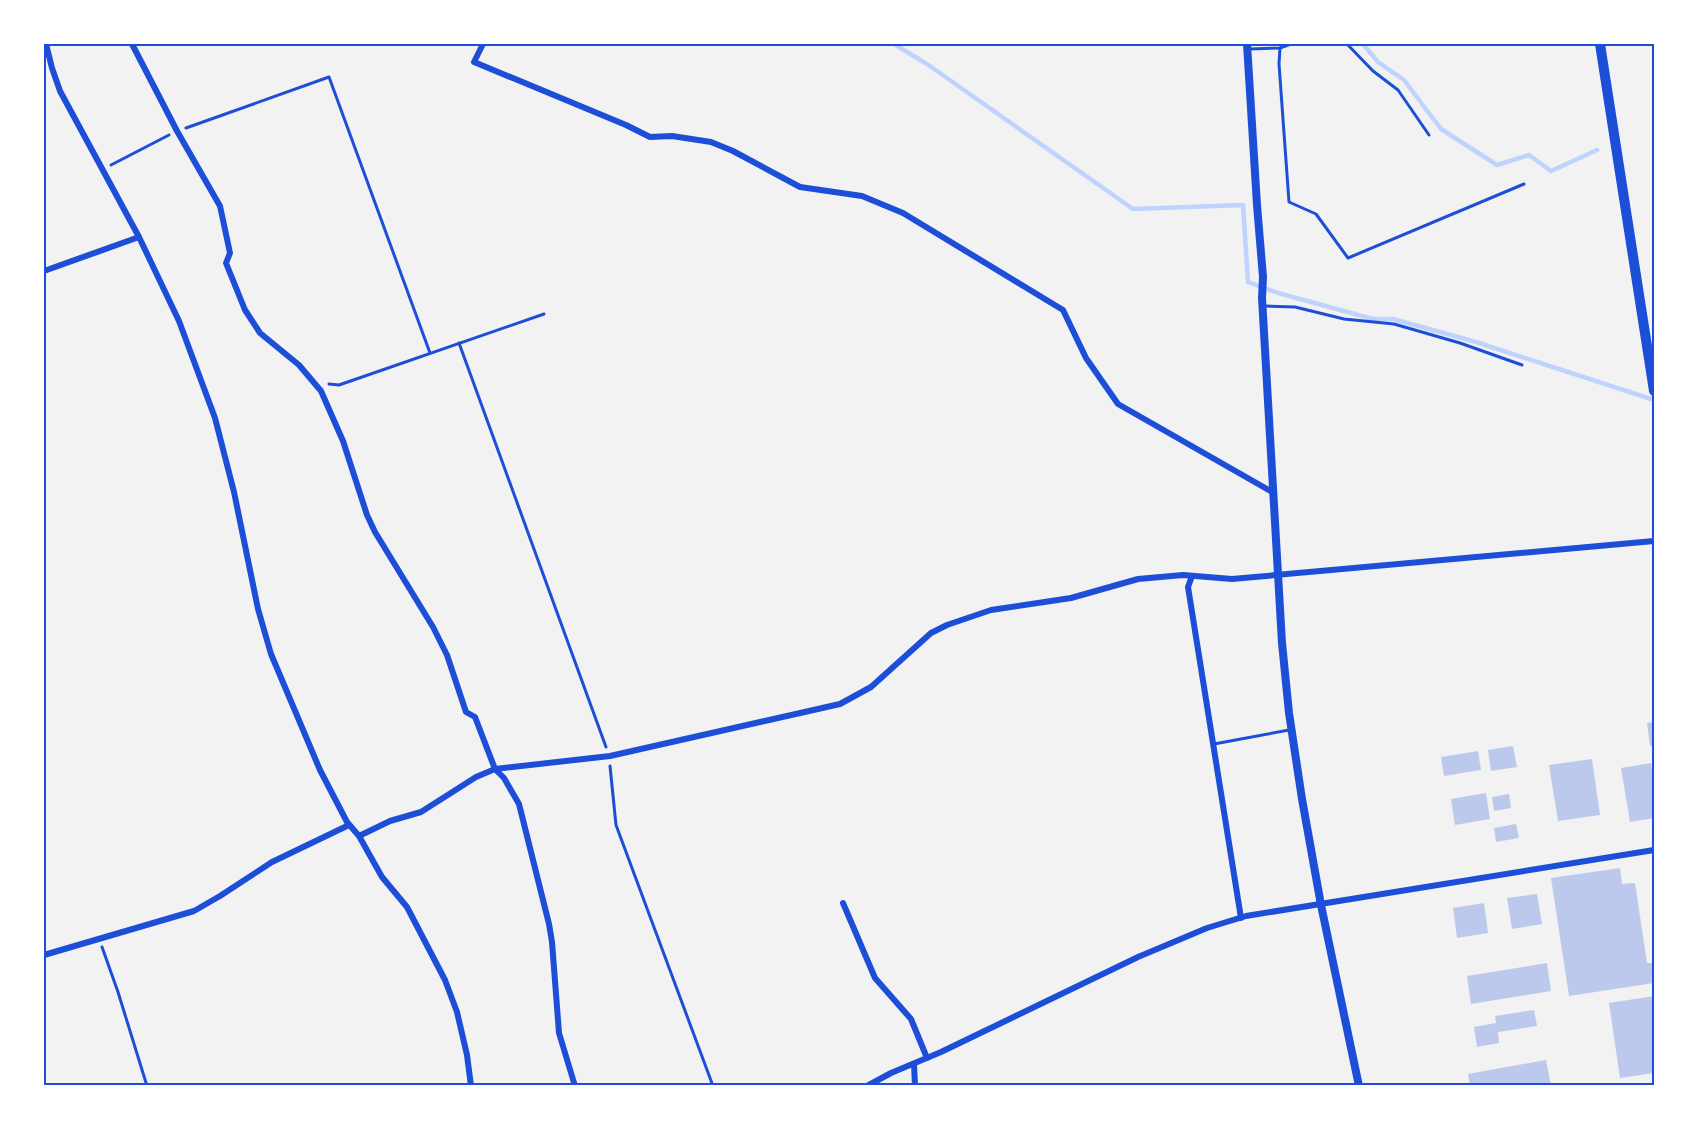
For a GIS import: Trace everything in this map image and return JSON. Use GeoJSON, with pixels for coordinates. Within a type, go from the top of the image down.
{"type":"FeatureCollection","features":[{"type":"Feature","properties":{"kind":"highway"},"geometry":{"type":"LineString","coordinates":[[1600,44],[1654,389]]}},
{"type":"Feature","properties":{"kind":"street"},"geometry":{"type":"LineString","coordinates":[[46,44],[60,91],[138,237],[179,321],[215,418],[234,492],[258,609],[271,654],[320,770],[349,825],[359,836],[382,877],[407,907],[445,980],[467,1055],[471,1086]]}},
{"type":"Feature","properties":{"kind":"street"},"geometry":{"type":"LineString","coordinates":[[132,44],[177,131],[220,206],[230,253],[226,263],[245,310],[260,333],[299,365],[321,390],[353,469],[367,515],[375,532],[433,627],[447,655],[466,712],[475,717],[495,769],[504,778],[519,804],[552,942],[559,1034],[574,1086]]}},
{"type":"Feature","properties":{"kind":"street"},"geometry":{"type":"LineString","coordinates":[[483,44],[474,62],[650,136],[672,136],[711,142],[733,151],[800,187],[862,196],[903,213],[1063,310],[1086,358],[1118,404],[1274,493]]}},
{"type":"Feature","properties":{"kind":"street"},"geometry":{"type":"LineString","coordinates":[[1247,46],[1263,277],[1282,643],[1302,799],[1321,905],[1359,1086]]}},
{"type":"Feature","properties":{"kind":"street"},"geometry":{"type":"LineString","coordinates":[[44,271],[138,237]]}},
{"type":"Feature","properties":{"kind":"street"},"geometry":{"type":"LineString","coordinates":[[359,836],[390,821],[421,812],[476,777],[495,769],[610,756],[840,704],[871,687],[931,633],[991,610],[1071,598],[1138,579],[1184,575],[1232,579],[1654,541]]}},
{"type":"Feature","properties":{"kind":"street"},"geometry":{"type":"LineString","coordinates":[[1192,576],[1188,587],[1241,918]]}},
{"type":"Feature","properties":{"kind":"street"},"geometry":{"type":"LineString","coordinates":[[44,955],[194,911],[272,862],[349,825]]}},
{"type":"Feature","properties":{"kind":"street"},"geometry":{"type":"LineString","coordinates":[[867,1086],[1137,957],[1207,928],[1241,918],[1654,850]]}},
{"type":"Feature","properties":{"kind":"street"},"geometry":{"type":"LineString","coordinates":[[843,903],[875,978],[910,1019],[927,1058]]}},
{"type":"Feature","properties":{"kind":"street"},"geometry":{"type":"LineString","coordinates":[[914,1064],[915,1086]]}},
{"type":"Feature","properties":{"kind":"lane"},"geometry":{"type":"LineString","coordinates":[[1247,46],[1280,48],[1290,44]]}},
{"type":"Feature","properties":{"kind":"lane"},"geometry":{"type":"LineString","coordinates":[[1347,44],[1373,71],[1398,90],[1429,135]]}},
{"type":"Feature","properties":{"kind":"lane"},"geometry":{"type":"LineString","coordinates":[[1280,48],[1279,64],[1289,202],[1316,214],[1348,258],[1524,184]]}},
{"type":"Feature","properties":{"kind":"lane"},"geometry":{"type":"LineString","coordinates":[[1263,302],[1344,319],[1394,324],[1460,343],[1522,365]]}},
{"type":"Feature","properties":{"kind":"lane"},"geometry":{"type":"LineString","coordinates":[[1214,744],[1292,730]]}},
{"type":"Feature","properties":{"kind":"path"},"geometry":{"type":"LineString","coordinates":[[102,171],[177,131],[329,77],[430,354]]}},
{"type":"Feature","properties":{"kind":"path"},"geometry":{"type":"LineString","coordinates":[[321,390],[327,384],[339,385],[544,314]]}},
{"type":"Feature","properties":{"kind":"path"},"geometry":{"type":"LineString","coordinates":[[459,343],[610,756]]}},
{"type":"Feature","properties":{"kind":"path"},"geometry":{"type":"LineString","coordinates":[[610,764],[616,825],[713,1086]]}},
{"type":"Feature","properties":{"kind":"path"},"geometry":{"type":"LineString","coordinates":[[99,940],[118,992],[147,1086]]}},
{"type":"Feature","properties":{"kind":"building"},"geometry":{"type":"Polygon","coordinates":[[[1654,722],[1654,746],[1650,746],[1647,723],[1654,722]]]}},
{"type":"Feature","properties":{"kind":"building"},"geometry":{"type":"Polygon","coordinates":[[[1513,746],[1517,767],[1491,771],[1488,750],[1513,746]]]}},
{"type":"Feature","properties":{"kind":"building"},"geometry":{"type":"Polygon","coordinates":[[[1478,751],[1481,770],[1444,776],[1441,757],[1478,751]]]}},
{"type":"Feature","properties":{"kind":"building"},"geometry":{"type":"Polygon","coordinates":[[[1592,759],[1600,815],[1558,821],[1549,765],[1592,759]]]}},
{"type":"Feature","properties":{"kind":"building"},"geometry":{"type":"Polygon","coordinates":[[[1651,763],[1654,782],[1654,818],[1630,822],[1621,768],[1651,763]]]}},
{"type":"Feature","properties":{"kind":"building"},"geometry":{"type":"Polygon","coordinates":[[[1486,793],[1490,819],[1455,825],[1451,799],[1486,793]]]}},
{"type":"Feature","properties":{"kind":"building"},"geometry":{"type":"Polygon","coordinates":[[[1509,794],[1511,808],[1494,811],[1492,797],[1509,794]]]}},
{"type":"Feature","properties":{"kind":"building"},"geometry":{"type":"Polygon","coordinates":[[[1516,824],[1519,838],[1496,842],[1494,828],[1516,824]]]}},
{"type":"Feature","properties":{"kind":"building"},"geometry":{"type":"Polygon","coordinates":[[[1620,868],[1622,884],[1635,883],[1647,963],[1652,963],[1654,983],[1569,996],[1551,878],[1620,868]]]}},
{"type":"Feature","properties":{"kind":"building"},"geometry":{"type":"Polygon","coordinates":[[[1537,894],[1542,924],[1512,929],[1507,898],[1537,894]]]}},
{"type":"Feature","properties":{"kind":"building"},"geometry":{"type":"Polygon","coordinates":[[[1484,903],[1488,933],[1457,938],[1453,908],[1484,903]]]}},
{"type":"Feature","properties":{"kind":"building"},"geometry":{"type":"Polygon","coordinates":[[[1547,963],[1551,991],[1471,1004],[1467,976],[1547,963]]]}},
{"type":"Feature","properties":{"kind":"building"},"geometry":{"type":"Polygon","coordinates":[[[1654,996],[1654,1073],[1620,1078],[1609,1003],[1654,996]]]}},
{"type":"Feature","properties":{"kind":"building"},"geometry":{"type":"Polygon","coordinates":[[[1534,1010],[1537,1026],[1498,1032],[1499,1043],[1477,1047],[1474,1027],[1496,1023],[1495,1016],[1534,1010]]]}},
{"type":"Feature","properties":{"kind":"building"},"geometry":{"type":"Polygon","coordinates":[[[1546,1060],[1551,1086],[1470,1086],[1468,1074],[1546,1060]]]}},
{"type":"Feature","properties":{"kind":"waterway"},"geometry":{"type":"LineString","coordinates":[[894,44],[927,64],[1133,209],[1243,205],[1248,282],[1278,293],[1373,319],[1393,319],[1476,342],[1654,400]]}},
{"type":"Feature","properties":{"kind":"waterway"},"geometry":{"type":"LineString","coordinates":[[1363,44],[1378,62],[1404,80],[1441,129],[1497,165],[1529,155],[1551,171],[1597,150]]}}]}
